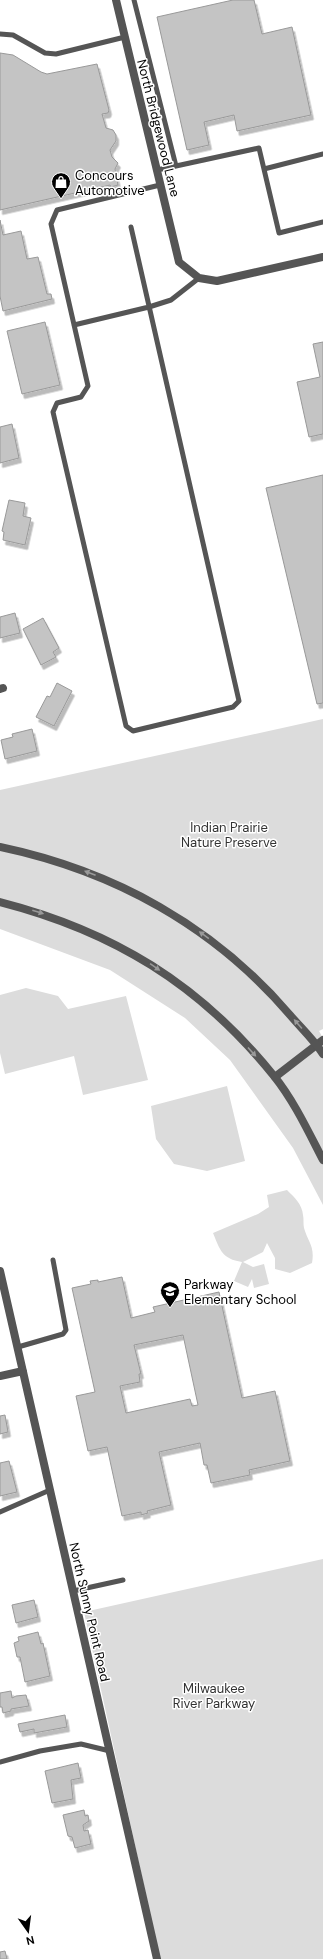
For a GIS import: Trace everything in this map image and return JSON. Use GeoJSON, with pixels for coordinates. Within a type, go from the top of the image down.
{"type":"FeatureCollection","features":[{"type":"Feature","properties":{"kind":"street","name":"North Bridgewood Lane"},"geometry":{"type":"LineString","coordinates":[[116,0],[179,262],[199,278]]}},
{"type":"Feature","properties":{"kind":"street"},"geometry":{"type":"LineString","coordinates":[[199,278],[217,280],[323,257]]}},
{"type":"Feature","properties":{"kind":"street"},"geometry":{"type":"LineString","coordinates":[[0,847],[32,854],[116,883],[184,921],[227,952],[267,988],[320,1042],[323,1054]]}},
{"type":"Feature","properties":{"kind":"street"},"geometry":{"type":"LineString","coordinates":[[0,902],[72,924],[110,940],[151,964],[194,995],[224,1021],[275,1077],[304,1124],[323,1160]]}},
{"type":"Feature","properties":{"kind":"street"},"geometry":{"type":"LineString","coordinates":[[275,1077],[320,1042]]}},
{"type":"Feature","properties":{"kind":"street","name":"North Sunny Point Road"},"geometry":{"type":"LineString","coordinates":[[0,1271],[157,1959]]}},
{"type":"Feature","properties":{"kind":"street"},"geometry":{"type":"LineString","coordinates":[[0,1376],[23,1371]]}},
{"type":"Feature","properties":{"kind":"lane"},"geometry":{"type":"LineString","coordinates":[[134,0],[176,166]]}},
{"type":"Feature","properties":{"kind":"lane"},"geometry":{"type":"LineString","coordinates":[[0,34],[12,35],[45,53],[56,54],[125,37]]}},
{"type":"Feature","properties":{"kind":"lane"},"geometry":{"type":"LineString","coordinates":[[157,170],[259,148],[279,233],[323,222]]}},
{"type":"Feature","properties":{"kind":"lane"},"geometry":{"type":"LineString","coordinates":[[264,169],[323,154]]}},
{"type":"Feature","properties":{"kind":"lane"},"geometry":{"type":"LineString","coordinates":[[131,227],[239,700],[233,707],[133,731],[126,726],[53,412],[58,404],[81,397],[88,386],[50,224],[57,210],[160,185]]}},
{"type":"Feature","properties":{"kind":"lane"},"geometry":{"type":"LineString","coordinates":[[74,325],[149,307],[171,300],[199,278]]}},
{"type":"Feature","properties":{"kind":"lane"},"geometry":{"type":"LineString","coordinates":[[18,1347],[63,1334],[66,1330],[53,1260]]}},
{"type":"Feature","properties":{"kind":"lane"},"geometry":{"type":"LineString","coordinates":[[0,1512],[50,1490]]}},
{"type":"Feature","properties":{"kind":"lane"},"geometry":{"type":"LineString","coordinates":[[73,1591],[123,1580]]}},
{"type":"Feature","properties":{"kind":"lane"},"geometry":{"type":"LineString","coordinates":[[0,1762],[40,1751],[81,1744],[110,1751]]}},
{"type":"Feature","properties":{"kind":"green space","name":"Indian Prairie Nature Preserve"},"geometry":{"type":"Polygon","coordinates":[[[323,719],[323,1029],[319,1031],[323,1038],[323,1205],[293,1148],[230,1060],[185,1018],[110,970],[0,929],[0,790],[323,719]]]}},
{"type":"Feature","properties":{"kind":"green space"},"geometry":{"type":"Polygon","coordinates":[[[26,988],[58,996],[68,1009],[126,996],[148,1080],[83,1095],[74,1056],[5,1074],[0,1053],[0,995],[26,988]]]}},
{"type":"Feature","properties":{"kind":"green space"},"geometry":{"type":"Polygon","coordinates":[[[227,1086],[245,1161],[207,1171],[174,1164],[156,1139],[151,1106],[227,1086]]]}},
{"type":"Feature","properties":{"kind":"green space"},"geometry":{"type":"Polygon","coordinates":[[[287,1190],[301,1207],[304,1228],[313,1252],[312,1263],[290,1273],[275,1269],[275,1258],[267,1243],[263,1252],[243,1262],[253,1267],[264,1264],[269,1284],[254,1288],[252,1279],[248,1287],[234,1281],[242,1262],[230,1259],[223,1253],[213,1233],[258,1214],[269,1207],[267,1195],[287,1190]]]}},
{"type":"Feature","properties":{"kind":"green space","name":"Milwaukee River Parkway"},"geometry":{"type":"Polygon","coordinates":[[[323,1559],[323,1959],[160,1959],[84,1612],[323,1559]]]}},
{"type":"Feature","properties":{"kind":"building"},"geometry":{"type":"Polygon","coordinates":[[[233,0],[254,0],[262,34],[292,27],[311,115],[237,131],[234,115],[204,122],[209,145],[187,150],[157,17],[233,0]]]}},
{"type":"Feature","properties":{"kind":"building"},"geometry":{"type":"Polygon","coordinates":[[[0,53],[13,55],[47,74],[97,64],[109,110],[108,113],[102,114],[106,128],[113,130],[116,135],[116,141],[110,150],[112,157],[118,163],[115,169],[118,185],[111,187],[110,185],[0,210],[0,53]]]}},
{"type":"Feature","properties":{"kind":"building"},"geometry":{"type":"Polygon","coordinates":[[[0,220],[3,235],[21,231],[27,259],[38,257],[47,294],[51,294],[52,299],[3,311],[0,296],[0,220]]]}},
{"type":"Feature","properties":{"kind":"building"},"geometry":{"type":"Polygon","coordinates":[[[45,322],[60,385],[22,394],[7,331],[45,322]]]}},
{"type":"Feature","properties":{"kind":"building"},"geometry":{"type":"Polygon","coordinates":[[[323,342],[323,434],[309,437],[297,382],[320,377],[313,344],[323,342]]]}},
{"type":"Feature","properties":{"kind":"building"},"geometry":{"type":"Polygon","coordinates":[[[12,424],[19,458],[0,463],[0,427],[12,424]]]}},
{"type":"Feature","properties":{"kind":"building"},"geometry":{"type":"Polygon","coordinates":[[[323,475],[323,703],[317,704],[266,488],[323,475]]]}},
{"type":"Feature","properties":{"kind":"building"},"geometry":{"type":"Polygon","coordinates":[[[9,500],[25,503],[23,516],[31,518],[25,545],[3,540],[4,532],[2,531],[9,500]]]}},
{"type":"Feature","properties":{"kind":"building"},"geometry":{"type":"Polygon","coordinates":[[[15,613],[20,633],[0,638],[0,617],[15,613]]]}},
{"type":"Feature","properties":{"kind":"building"},"geometry":{"type":"Polygon","coordinates":[[[43,618],[59,648],[53,652],[56,657],[41,665],[23,629],[43,618]]]}},
{"type":"Feature","properties":{"kind":"building"},"geometry":{"type":"Polygon","coordinates":[[[57,683],[72,691],[54,726],[36,717],[47,696],[50,697],[57,683]]]}},
{"type":"Feature","properties":{"kind":"building"},"geometry":{"type":"Polygon","coordinates":[[[32,729],[37,751],[5,759],[1,740],[13,737],[12,734],[32,729]]]}},
{"type":"Feature","properties":{"kind":"building"},"geometry":{"type":"Polygon","coordinates":[[[122,1277],[131,1318],[155,1312],[153,1307],[219,1292],[242,1398],[275,1391],[290,1461],[249,1470],[250,1475],[211,1483],[207,1465],[204,1465],[200,1443],[159,1452],[171,1505],[147,1511],[148,1513],[141,1515],[141,1512],[122,1516],[107,1447],[88,1451],[76,1396],[95,1392],[72,1288],[91,1284],[90,1281],[98,1280],[98,1282],[122,1277]],[[183,1335],[134,1345],[141,1374],[139,1374],[140,1382],[120,1386],[126,1413],[190,1399],[192,1406],[198,1405],[183,1335]]]}},
{"type":"Feature","properties":{"kind":"building"},"geometry":{"type":"Polygon","coordinates":[[[5,1415],[8,1432],[0,1434],[0,1416],[5,1415]]]}},
{"type":"Feature","properties":{"kind":"building"},"geometry":{"type":"Polygon","coordinates":[[[9,1461],[17,1492],[0,1496],[0,1463],[9,1461]]]}},
{"type":"Feature","properties":{"kind":"building"},"geometry":{"type":"Polygon","coordinates":[[[34,1600],[38,1617],[16,1623],[12,1605],[34,1600]]]}},
{"type":"Feature","properties":{"kind":"building"},"geometry":{"type":"Polygon","coordinates":[[[38,1632],[41,1644],[43,1643],[50,1676],[25,1682],[20,1657],[17,1657],[14,1643],[19,1641],[18,1637],[38,1632]]]}},
{"type":"Feature","properties":{"kind":"building"},"geometry":{"type":"Polygon","coordinates":[[[11,1691],[12,1698],[26,1695],[29,1706],[11,1709],[11,1711],[3,1713],[2,1707],[0,1707],[0,1693],[11,1691]]]}},
{"type":"Feature","properties":{"kind":"building"},"geometry":{"type":"Polygon","coordinates":[[[65,1715],[67,1727],[34,1733],[34,1729],[20,1732],[18,1724],[65,1715]]]}},
{"type":"Feature","properties":{"kind":"building"},"geometry":{"type":"Polygon","coordinates":[[[78,1763],[81,1778],[71,1780],[73,1799],[52,1803],[45,1771],[78,1763]]]}},
{"type":"Feature","properties":{"kind":"building"},"geometry":{"type":"Polygon","coordinates":[[[84,1810],[85,1816],[88,1815],[89,1821],[83,1825],[84,1831],[88,1830],[91,1844],[75,1848],[72,1837],[68,1836],[63,1815],[84,1810]]]}},
{"type":"Feature","properties":{"kind":"building"},"geometry":{"type":"Polygon","coordinates":[[[5,1951],[7,1959],[0,1959],[0,1952],[5,1951]]]}},
{"type":"Feature","properties":{"kind":"place","name":"Concours Automotive"},"geometry":{"type":"Point","coordinates":[61,199]}},
{"type":"Feature","properties":{"kind":"place","name":"Parkway Elementary School"},"geometry":{"type":"Point","coordinates":[170,1308]}}]}
